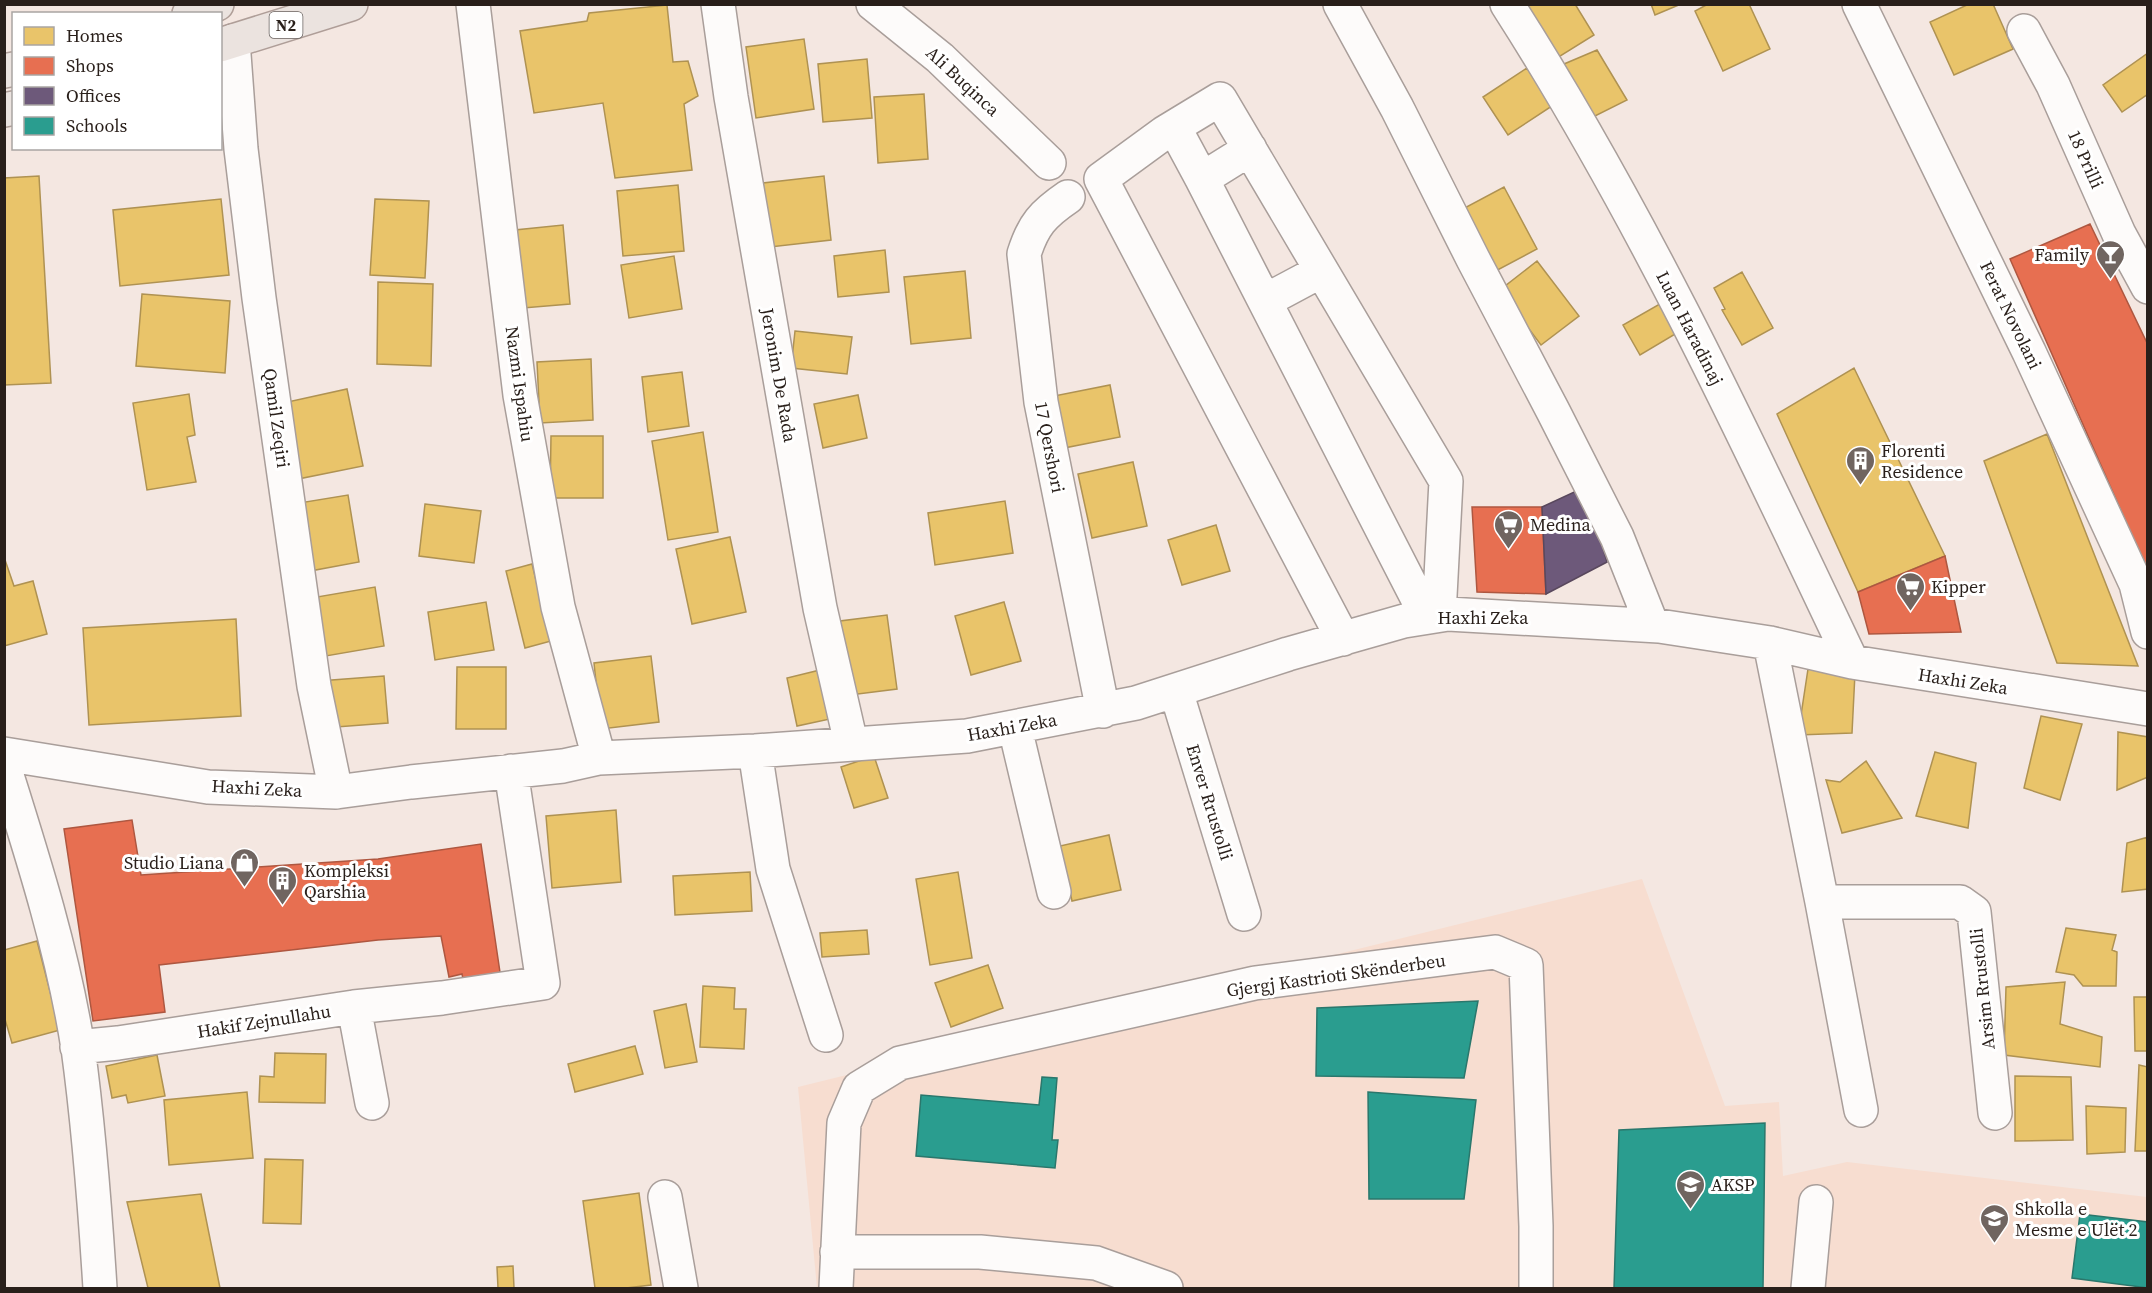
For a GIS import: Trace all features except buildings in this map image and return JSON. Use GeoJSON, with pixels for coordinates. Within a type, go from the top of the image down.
{"type":"FeatureCollection","features":[{"type":"Feature","properties":{"kind":"main road"},"geometry":{"type":"LineString","coordinates":[[195,12],[217,4]]}},
{"type":"Feature","properties":{"kind":"main road","name":"N2"},"geometry":{"type":"LineString","coordinates":[[227,43],[351,4]]}},
{"type":"Feature","properties":{"kind":"street","name":"Nazmi Ispahiu"},"geometry":{"type":"LineString","coordinates":[[473,4],[520,395],[558,607],[599,758]]}},
{"type":"Feature","properties":{"kind":"street","name":"Jeronim De Rada"},"geometry":{"type":"LineString","coordinates":[[718,4],[731,97],[818,597],[851,743]]}},
{"type":"Feature","properties":{"kind":"street","name":"Ali Buqinca"},"geometry":{"type":"LineString","coordinates":[[873,4],[940,58],[1048,163]]}},
{"type":"Feature","properties":{"kind":"street"},"geometry":{"type":"LineString","coordinates":[[1340,4],[1397,108],[1617,537],[1652,625]]}},
{"type":"Feature","properties":{"kind":"street","name":"Luan Haradinaj"},"geometry":{"type":"LineString","coordinates":[[1507,4],[1599,155],[1674,294],[1852,662]]}},
{"type":"Feature","properties":{"kind":"street","name":"Ferat Novolani"},"geometry":{"type":"LineString","coordinates":[[1859,4],[2029,352],[2131,573],[2148,632]]}},
{"type":"Feature","properties":{"kind":"street","name":"18 Prilli"},"geometry":{"type":"LineString","coordinates":[[2024,31],[2053,85],[2119,234],[2148,287]]}},
{"type":"Feature","properties":{"kind":"street","name":"Qamil Zeqiri"},"geometry":{"type":"LineString","coordinates":[[227,43],[259,298],[314,686],[336,792]]}},
{"type":"Feature","properties":{"kind":"street"},"geometry":{"type":"LineString","coordinates":[[1343,639],[1101,179],[1174,127],[1220,99],[1446,481],[1433,616]]}},
{"type":"Feature","properties":{"kind":"street"},"geometry":{"type":"LineString","coordinates":[[1174,127],[1264,301],[1433,616]]}},
{"type":"Feature","properties":{"kind":"street"},"geometry":{"type":"LineString","coordinates":[[1202,179],[1251,149]]}},
{"type":"Feature","properties":{"kind":"street","name":"17 Qershori"},"geometry":{"type":"LineString","coordinates":[[1068,197],[1050,209],[1031,231],[1024,254],[1041,402],[1103,711]]}},
{"type":"Feature","properties":{"kind":"street"},"geometry":{"type":"LineString","coordinates":[[1264,301],[1321,271]]}},
{"type":"Feature","properties":{"kind":"street","name":"Haxhi Zeka"},"geometry":{"type":"LineString","coordinates":[[4,754],[208,787],[336,792],[563,766],[599,758],[755,751],[967,736],[1103,711],[1176,691],[1288,654],[1404,621],[1433,616],[1525,617],[1652,625],[1770,643],[1852,662],[2148,709]]}},
{"type":"Feature","properties":{"kind":"street"},"geometry":{"type":"LineString","coordinates":[[1770,643],[1861,1110]]}},
{"type":"Feature","properties":{"kind":"street","name":"Enver Rrustolli"},"geometry":{"type":"LineString","coordinates":[[1176,691],[1244,914]]}},
{"type":"Feature","properties":{"kind":"street"},"geometry":{"type":"LineString","coordinates":[[1015,728],[1054,892]]}},
{"type":"Feature","properties":{"kind":"street"},"geometry":{"type":"LineString","coordinates":[[755,751],[773,869],[826,1035]]}},
{"type":"Feature","properties":{"kind":"street"},"geometry":{"type":"LineString","coordinates":[[4,766],[52,927],[77,1047],[94,1185],[100,1288]]}},
{"type":"Feature","properties":{"kind":"street"},"geometry":{"type":"LineString","coordinates":[[354,1007],[442,998],[543,983],[511,771]]}},
{"type":"Feature","properties":{"kind":"street","name":"Arsim Rrustolli"},"geometry":{"type":"LineString","coordinates":[[1822,902],[1960,902],[1974,912],[1995,1113]]}},
{"type":"Feature","properties":{"kind":"street","name":"Gjergj Kastrioti Skënderbeu"},"geometry":{"type":"LineString","coordinates":[[836,1288],[844,1123],[859,1088],[900,1063],[1255,983],[1495,952],[1526,965],[1536,1226],[1536,1288]]}},
{"type":"Feature","properties":{"kind":"street","name":"Hakif Zejnullahu"},"geometry":{"type":"LineString","coordinates":[[77,1047],[118,1043],[354,1007],[372,1103]]}},
{"type":"Feature","properties":{"kind":"street"},"geometry":{"type":"LineString","coordinates":[[665,1197],[681,1288]]}},
{"type":"Feature","properties":{"kind":"street"},"geometry":{"type":"LineString","coordinates":[[1808,1288],[1816,1202]]}},
{"type":"Feature","properties":{"kind":"street"},"geometry":{"type":"LineString","coordinates":[[837,1252],[980,1252],[1096,1263],[1166,1288]]}},
{"type":"Feature","properties":{"kind":"shaded area"},"geometry":{"type":"Polygon","coordinates":[[[1642,879],[1725,1106],[1779,1102],[1783,1176],[1847,1162],[2147,1197],[2147,1288],[817,1288],[798,1087],[1642,879]]]}},
{"type":"Feature","properties":{"kind":"place","name":"Family"},"geometry":{"type":"Point","coordinates":[2110,280]}},
{"type":"Feature","properties":{"kind":"place","name":"Florenti Residence"},"geometry":{"type":"Point","coordinates":[1860,486]}},
{"type":"Feature","properties":{"kind":"place","name":"Medina"},"geometry":{"type":"Point","coordinates":[1509,550]}},
{"type":"Feature","properties":{"kind":"place","name":"Kipper"},"geometry":{"type":"Point","coordinates":[1910,612]}},
{"type":"Feature","properties":{"kind":"place","name":"Studio Liana"},"geometry":{"type":"Point","coordinates":[245,888]}},
{"type":"Feature","properties":{"kind":"place","name":"Kompleksi Qarshia"},"geometry":{"type":"Point","coordinates":[283,906]}},
{"type":"Feature","properties":{"kind":"place","name":"AKSP"},"geometry":{"type":"Point","coordinates":[1690,1210]}},
{"type":"Feature","properties":{"kind":"place","name":"Shkolla e Mesme e Ulët 2"},"geometry":{"type":"Point","coordinates":[1994,1244]}}]}
